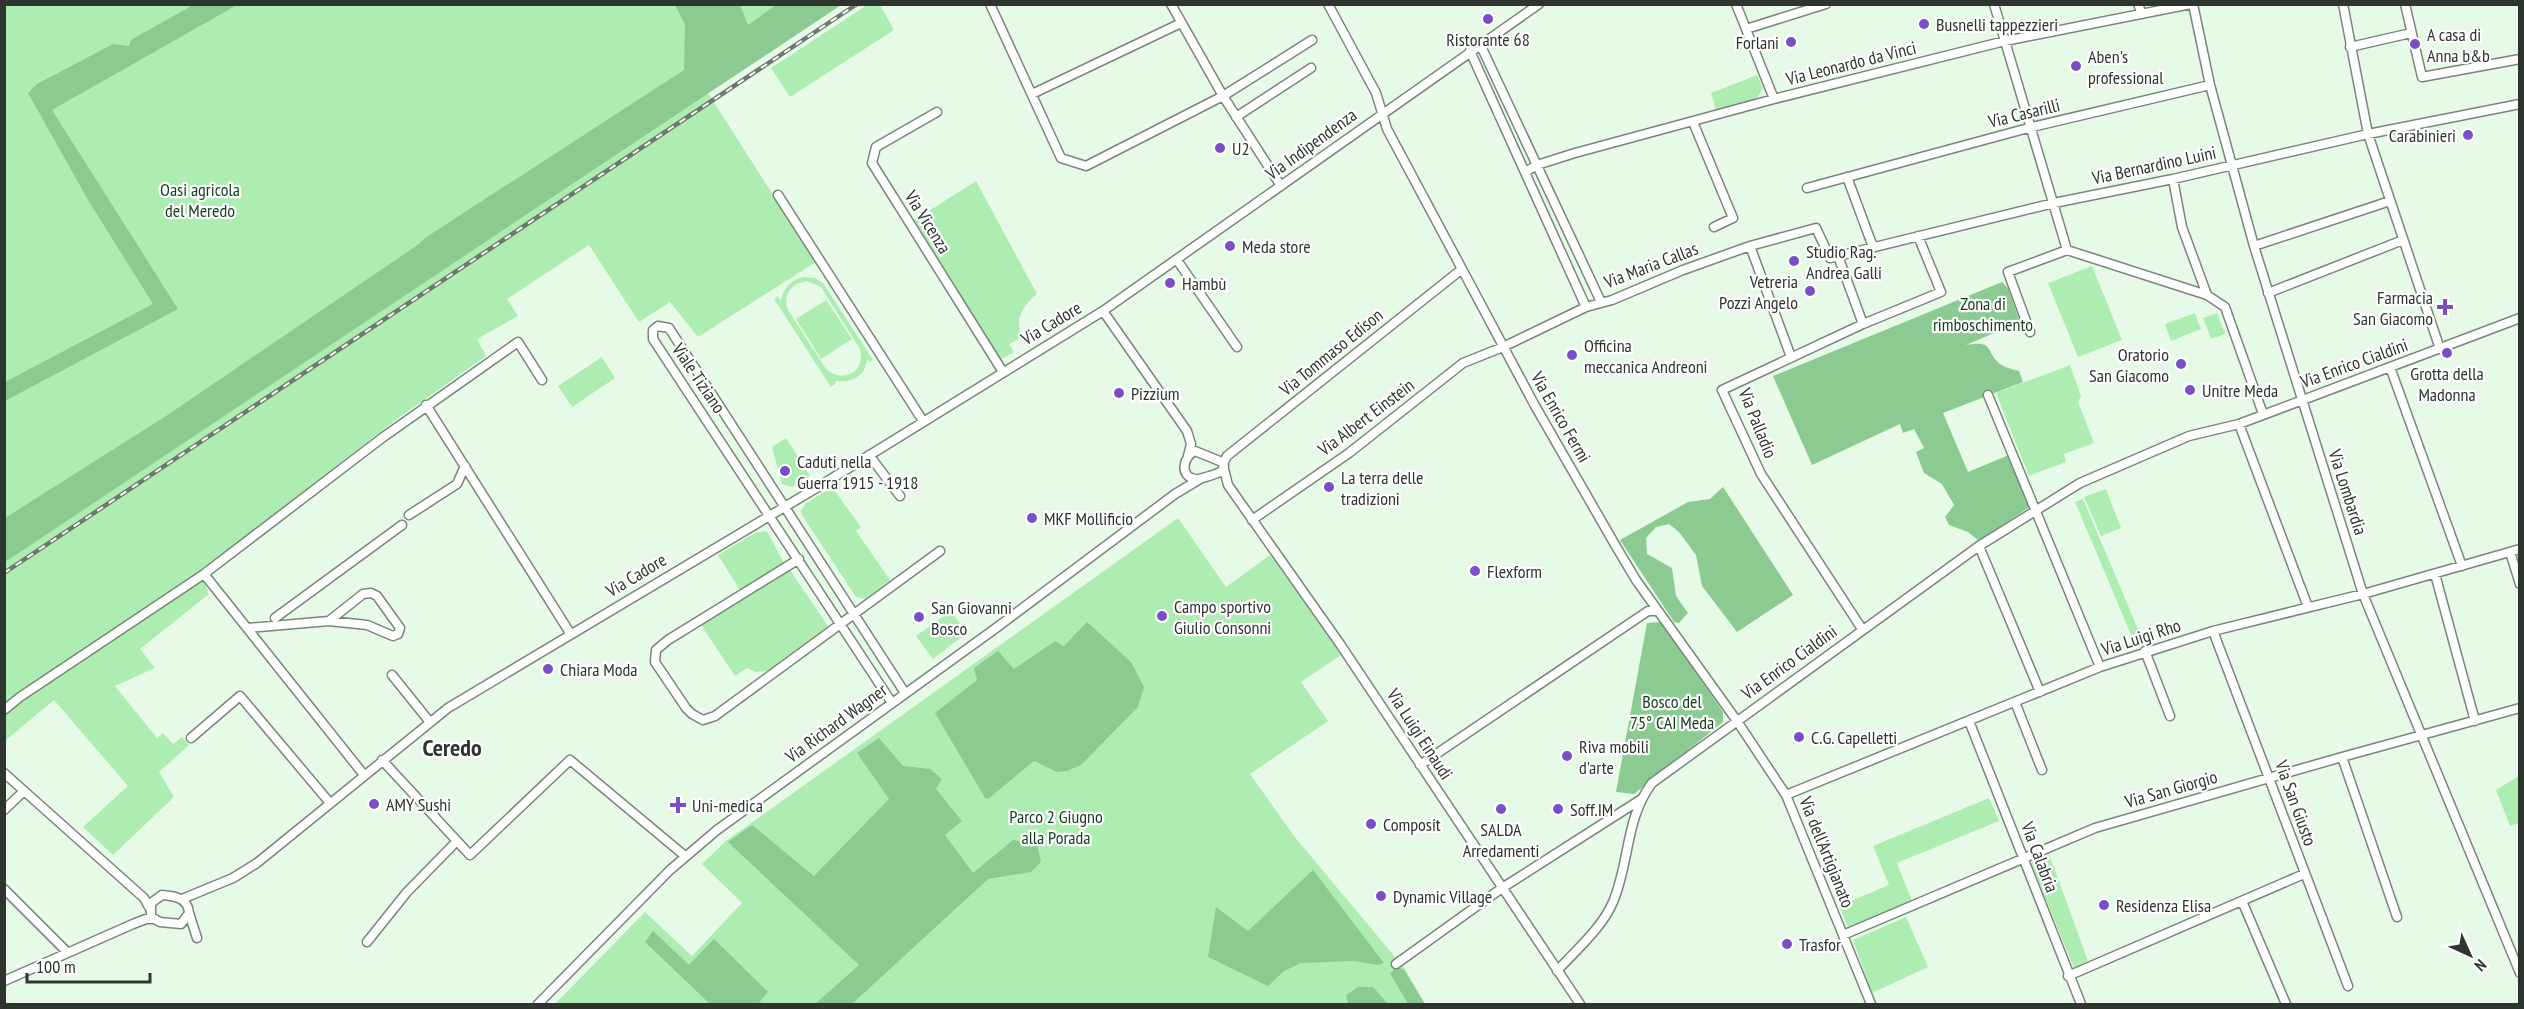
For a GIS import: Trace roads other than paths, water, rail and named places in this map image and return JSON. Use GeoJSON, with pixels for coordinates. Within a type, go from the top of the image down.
{"type":"FeatureCollection","features":[{"type":"Feature","properties":{"kind":"street"},"geometry":{"type":"LineString","coordinates":[[990,4],[1061,158],[1086,166],[1223,96],[1312,40]]}},
{"type":"Feature","properties":{"kind":"street"},"geometry":{"type":"LineString","coordinates":[[1171,4],[1223,96],[1281,186]]}},
{"type":"Feature","properties":{"kind":"street","name":"Via Enrico Fermi"},"geometry":{"type":"LineString","coordinates":[[1328,4],[1376,93],[1387,129],[1461,269],[1614,543],[1658,611],[1737,721]]}},
{"type":"Feature","properties":{"kind":"street","name":"Via Indipendenza"},"geometry":{"type":"LineString","coordinates":[[1103,311],[1539,4]]}},
{"type":"Feature","properties":{"kind":"street"},"geometry":{"type":"LineString","coordinates":[[1736,4],[1774,99]]}},
{"type":"Feature","properties":{"kind":"street"},"geometry":{"type":"LineString","coordinates":[[1746,29],[1826,4]]}},
{"type":"Feature","properties":{"kind":"street"},"geometry":{"type":"LineString","coordinates":[[1994,4],[2067,250]]}},
{"type":"Feature","properties":{"kind":"street"},"geometry":{"type":"LineString","coordinates":[[2138,4],[2142,14]]}},
{"type":"Feature","properties":{"kind":"street","name":"Via Leonardo da Vinci"},"geometry":{"type":"LineString","coordinates":[[1525,172],[1537,165],[1774,99],[2006,41],[2192,4]]}},
{"type":"Feature","properties":{"kind":"street","name":"Via Lombardia"},"geometry":{"type":"LineString","coordinates":[[2192,4],[2210,85],[2254,246],[2363,594],[2520,973]]}},
{"type":"Feature","properties":{"kind":"street"},"geometry":{"type":"LineString","coordinates":[[2343,4],[2368,134],[2440,349]]}},
{"type":"Feature","properties":{"kind":"street"},"geometry":{"type":"LineString","coordinates":[[2405,4],[2422,77],[2520,59]]}},
{"type":"Feature","properties":{"kind":"street"},"geometry":{"type":"LineString","coordinates":[[1032,94],[1181,23]]}},
{"type":"Feature","properties":{"kind":"street"},"geometry":{"type":"LineString","coordinates":[[2350,47],[2411,33]]}},
{"type":"Feature","properties":{"kind":"street"},"geometry":{"type":"LineString","coordinates":[[1480,44],[1601,302]]}},
{"type":"Feature","properties":{"kind":"street"},"geometry":{"type":"LineString","coordinates":[[1470,51],[1586,307]]}},
{"type":"Feature","properties":{"kind":"street"},"geometry":{"type":"LineString","coordinates":[[1236,117],[1311,68]]}},
{"type":"Feature","properties":{"kind":"street","name":"Via Casarilli"},"geometry":{"type":"LineString","coordinates":[[1807,188],[2032,128],[2210,85]]}},
{"type":"Feature","properties":{"kind":"street","name":"Via Bernardino Luini"},"geometry":{"type":"LineString","coordinates":[[1838,256],[2054,203],[2173,179],[2368,134],[2520,104]]}},
{"type":"Feature","properties":{"kind":"street","name":"Via Vicenza"},"geometry":{"type":"LineString","coordinates":[[937,112],[876,147],[872,164],[1003,372]]}},
{"type":"Feature","properties":{"kind":"street"},"geometry":{"type":"LineString","coordinates":[[1693,122],[1733,218],[1714,227]]}},
{"type":"Feature","properties":{"kind":"street"},"geometry":{"type":"LineString","coordinates":[[1847,177],[1873,247]]}},
{"type":"Feature","properties":{"kind":"street"},"geometry":{"type":"LineString","coordinates":[[2173,179],[2182,227],[2207,295]]}},
{"type":"Feature","properties":{"kind":"street"},"geometry":{"type":"LineString","coordinates":[[778,195],[923,421]]}},
{"type":"Feature","properties":{"kind":"street"},"geometry":{"type":"LineString","coordinates":[[2254,246],[2390,201]]}},
{"type":"Feature","properties":{"kind":"street","name":"Via Maria Callas"},"geometry":{"type":"LineString","coordinates":[[1503,347],[1586,307],[1611,300],[1683,270],[1750,246],[1816,228],[1830,258],[1838,256]]}},
{"type":"Feature","properties":{"kind":"street"},"geometry":{"type":"LineString","coordinates":[[1750,246],[1791,357],[1941,292],[1918,236]]}},
{"type":"Feature","properties":{"kind":"street"},"geometry":{"type":"LineString","coordinates":[[2268,293],[2403,240]]}},
{"type":"Feature","properties":{"kind":"street"},"geometry":{"type":"LineString","coordinates":[[2030,332],[2008,272],[2067,250],[2207,295],[2225,308],[2263,414]]}},
{"type":"Feature","properties":{"kind":"street"},"geometry":{"type":"LineString","coordinates":[[1838,256],[1863,324]]}},
{"type":"Feature","properties":{"kind":"street"},"geometry":{"type":"LineString","coordinates":[[1177,260],[1237,347]]}},
{"type":"Feature","properties":{"kind":"street","name":"Via Tommaso Edison"},"geometry":{"type":"LineString","coordinates":[[1224,466],[1227,456],[1461,269]]}},
{"type":"Feature","properties":{"kind":"street"},"geometry":{"type":"LineString","coordinates":[[1103,311],[1187,431],[1191,444],[1182,482],[1175,494]]}},
{"type":"Feature","properties":{"kind":"street","name":"Via Cadore"},"geometry":{"type":"LineString","coordinates":[[182,899],[204,891],[252,867],[429,721],[570,633],[870,455],[1103,311]]}},
{"type":"Feature","properties":{"kind":"street","name":"Via Enrico Cialdini"},"geometry":{"type":"LineString","coordinates":[[1557,971],[1594,930],[1613,901],[1640,799],[1652,783],[1979,546],[2080,483],[2132,459],[2189,436],[2239,424],[2520,318]]}},
{"type":"Feature","properties":{"kind":"street","name":"Viale Tiziano"},"geometry":{"type":"LineString","coordinates":[[892,703],[653,339],[653,330],[658,326],[669,328],[905,693]]}},
{"type":"Feature","properties":{"kind":"street"},"geometry":{"type":"LineString","coordinates":[[4,710],[204,574],[426,405],[518,342],[542,380]]}},
{"type":"Feature","properties":{"kind":"street","name":"Via Albert Einstein"},"geometry":{"type":"LineString","coordinates":[[1252,520],[1349,453],[1462,363],[1503,347]]}},
{"type":"Feature","properties":{"kind":"street","name":"Via Palladio"},"geometry":{"type":"LineString","coordinates":[[1791,357],[1722,390],[1761,474],[1862,629]]}},
{"type":"Feature","properties":{"kind":"street"},"geometry":{"type":"LineString","coordinates":[[2390,367],[2462,566]]}},
{"type":"Feature","properties":{"kind":"street"},"geometry":{"type":"LineString","coordinates":[[1988,395],[2100,667]]}},
{"type":"Feature","properties":{"kind":"street"},"geometry":{"type":"LineString","coordinates":[[426,405],[570,633]]}},
{"type":"Feature","properties":{"kind":"street"},"geometry":{"type":"LineString","coordinates":[[2239,424],[2308,607]]}},
{"type":"Feature","properties":{"kind":"street"},"geometry":{"type":"LineString","coordinates":[[1188,456],[1198,451],[1224,466]]}},
{"type":"Feature","properties":{"kind":"street"},"geometry":{"type":"LineString","coordinates":[[870,455],[900,496]]}},
{"type":"Feature","properties":{"kind":"street"},"geometry":{"type":"LineString","coordinates":[[409,515],[457,484],[465,466]]}},
{"type":"Feature","properties":{"kind":"street","name":"Via Richard Wagner"},"geometry":{"type":"LineString","coordinates":[[538,1005],[685,856],[717,830],[1175,494],[1201,479],[1219,473],[1224,466]]}},
{"type":"Feature","properties":{"kind":"street","name":"Via Luigi Einaudi"},"geometry":{"type":"LineString","coordinates":[[1224,466],[1227,486],[1340,644],[1580,1005]]}},
{"type":"Feature","properties":{"kind":"street"},"geometry":{"type":"LineString","coordinates":[[1184,467],[1189,476],[1201,479],[1214,478],[1227,486]]}},
{"type":"Feature","properties":{"kind":"street"},"geometry":{"type":"LineString","coordinates":[[275,618],[402,525]]}},
{"type":"Feature","properties":{"kind":"street"},"geometry":{"type":"LineString","coordinates":[[1979,546],[2040,692]]}},
{"type":"Feature","properties":{"kind":"street","name":"Via Luigi Rho"},"geometry":{"type":"LineString","coordinates":[[1786,795],[2100,667],[2145,651],[2213,631],[2363,594],[2520,549]]}},
{"type":"Feature","properties":{"kind":"street"},"geometry":{"type":"LineString","coordinates":[[799,559],[668,640],[656,650],[655,662],[692,714],[703,720],[715,716],[940,551]]}},
{"type":"Feature","properties":{"kind":"street"},"geometry":{"type":"LineString","coordinates":[[2510,552],[2520,584]]}},
{"type":"Feature","properties":{"kind":"street"},"geometry":{"type":"LineString","coordinates":[[204,574],[364,775]]}},
{"type":"Feature","properties":{"kind":"street"},"geometry":{"type":"LineString","coordinates":[[2435,574],[2475,721]]}},
{"type":"Feature","properties":{"kind":"street"},"geometry":{"type":"LineString","coordinates":[[248,628],[329,621],[367,624],[393,636],[398,634],[400,628],[377,596],[371,593],[363,594],[329,621]]}},
{"type":"Feature","properties":{"kind":"street"},"geometry":{"type":"LineString","coordinates":[[287,609],[288,624]]}},
{"type":"Feature","properties":{"kind":"street"},"geometry":{"type":"LineString","coordinates":[[1420,765],[1648,611],[1658,611]]}},
{"type":"Feature","properties":{"kind":"street","name":"Via San Giusto"},"geometry":{"type":"LineString","coordinates":[[2213,631],[2348,986]]}},
{"type":"Feature","properties":{"kind":"street"},"geometry":{"type":"LineString","coordinates":[[2145,651],[2170,716]]}},
{"type":"Feature","properties":{"kind":"street"},"geometry":{"type":"LineString","coordinates":[[392,675],[429,721]]}},
{"type":"Feature","properties":{"kind":"street"},"geometry":{"type":"LineString","coordinates":[[192,738],[240,696],[330,803]]}},
{"type":"Feature","properties":{"kind":"street"},"geometry":{"type":"LineString","coordinates":[[4,704],[20,697]]}},
{"type":"Feature","properties":{"kind":"street"},"geometry":{"type":"LineString","coordinates":[[2015,702],[2042,770]]}},
{"type":"Feature","properties":{"kind":"street","name":"Via San Giorgio"},"geometry":{"type":"LineString","coordinates":[[1843,935],[1992,874],[2022,858],[2095,828],[2342,756],[2520,708]]}},
{"type":"Feature","properties":{"kind":"street","name":"Via dell'Artigianato"},"geometry":{"type":"LineString","coordinates":[[1737,721],[1786,795],[1870,1005]]}},
{"type":"Feature","properties":{"kind":"street","name":"Via Calabria"},"geometry":{"type":"LineString","coordinates":[[1969,721],[2081,1005]]}},
{"type":"Feature","properties":{"kind":"street"},"geometry":{"type":"LineString","coordinates":[[2342,756],[2397,917]]}},
{"type":"Feature","properties":{"kind":"street"},"geometry":{"type":"LineString","coordinates":[[382,760],[470,855],[570,760],[685,856]]}},
{"type":"Feature","properties":{"kind":"street"},"geometry":{"type":"LineString","coordinates":[[4,772],[144,898],[155,919]]}},
{"type":"Feature","properties":{"kind":"street"},"geometry":{"type":"LineString","coordinates":[[4,810],[24,790]]}},
{"type":"Feature","properties":{"kind":"street"},"geometry":{"type":"LineString","coordinates":[[1396,964],[1502,888],[1640,799]]}},
{"type":"Feature","properties":{"kind":"street"},"geometry":{"type":"LineString","coordinates":[[367,942],[407,892],[457,841]]}},
{"type":"Feature","properties":{"kind":"street"},"geometry":{"type":"LineString","coordinates":[[2068,976],[2304,874]]}},
{"type":"Feature","properties":{"kind":"street"},"geometry":{"type":"LineString","coordinates":[[132,887],[146,895],[159,897]]}},
{"type":"Feature","properties":{"kind":"street"},"geometry":{"type":"LineString","coordinates":[[4,889],[67,952]]}},
{"type":"Feature","properties":{"kind":"street","name":"Via Cadore"},"geometry":{"type":"LineString","coordinates":[[189,910],[204,891]]}},
{"type":"Feature","properties":{"kind":"street"},"geometry":{"type":"LineString","coordinates":[[4,981],[133,924],[155,919],[176,925],[197,938],[189,910],[182,899],[166,895],[151,903],[149,909],[133,924]]}},
{"type":"Feature","properties":{"kind":"street"},"geometry":{"type":"LineString","coordinates":[[2242,901],[2286,1005]]}},
{"type":"Feature","properties":{"kind":"street"},"geometry":{"type":"LineString","coordinates":[[176,925],[186,920],[189,910]]}},
{"type":"Feature","properties":{"kind":"railway"},"geometry":{"type":"LineString","coordinates":[[4,573],[857,4]]}},
{"type":"Feature","properties":{"kind":"place","name":"Ristorante 68"},"geometry":{"type":"Point","coordinates":[1488,19]}},
{"type":"Feature","properties":{"kind":"place","name":"Busnelli tappezzieri"},"geometry":{"type":"Point","coordinates":[1924,24]}},
{"type":"Feature","properties":{"kind":"place","name":"Forlani"},"geometry":{"type":"Point","coordinates":[1791,42]}},
{"type":"Feature","properties":{"kind":"place","name":"A casa di Anna b&b"},"geometry":{"type":"Point","coordinates":[2415,44]}},
{"type":"Feature","properties":{"kind":"place","name":"Aben's professional"},"geometry":{"type":"Point","coordinates":[2076,66]}},
{"type":"Feature","properties":{"kind":"place","name":"Carabinieri"},"geometry":{"type":"Point","coordinates":[2468,135]}},
{"type":"Feature","properties":{"kind":"place","name":"U2"},"geometry":{"type":"Point","coordinates":[1220,148]}},
{"type":"Feature","properties":{"kind":"place","name":"Meda store"},"geometry":{"type":"Point","coordinates":[1230,246]}},
{"type":"Feature","properties":{"kind":"place","name":"Studio Rag. Andrea Galli"},"geometry":{"type":"Point","coordinates":[1794,261]}},
{"type":"Feature","properties":{"kind":"place","name":"Hambù"},"geometry":{"type":"Point","coordinates":[1170,283]}},
{"type":"Feature","properties":{"kind":"place","name":"Vetreria Pozzi Angelo"},"geometry":{"type":"Point","coordinates":[1810,291]}},
{"type":"Feature","properties":{"kind":"place","name":"Farmacia San Giacomo"},"geometry":{"type":"Point","coordinates":[2445,307]}},
{"type":"Feature","properties":{"kind":"place","name":"Grotta della Madonna"},"geometry":{"type":"Point","coordinates":[2447,353]}},
{"type":"Feature","properties":{"kind":"place","name":"Officina meccanica Andreoni"},"geometry":{"type":"Point","coordinates":[1572,355]}},
{"type":"Feature","properties":{"kind":"place","name":"Oratorio San Giacomo"},"geometry":{"type":"Point","coordinates":[2181,364]}},
{"type":"Feature","properties":{"kind":"place","name":"Unitre Meda"},"geometry":{"type":"Point","coordinates":[2190,390]}},
{"type":"Feature","properties":{"kind":"place","name":"Pizzium"},"geometry":{"type":"Point","coordinates":[1119,393]}},
{"type":"Feature","properties":{"kind":"place","name":"Caduti nella Guerra 1915 - 1918"},"geometry":{"type":"Point","coordinates":[785,471]}},
{"type":"Feature","properties":{"kind":"place","name":"La terra delle tradizioni"},"geometry":{"type":"Point","coordinates":[1329,487]}},
{"type":"Feature","properties":{"kind":"place","name":"MKF Mollificio"},"geometry":{"type":"Point","coordinates":[1032,518]}},
{"type":"Feature","properties":{"kind":"place","name":"Flexform"},"geometry":{"type":"Point","coordinates":[1475,571]}},
{"type":"Feature","properties":{"kind":"place","name":"Campo sportivo Giulio Consonni"},"geometry":{"type":"Point","coordinates":[1162,616]}},
{"type":"Feature","properties":{"kind":"place","name":"San Giovanni Bosco"},"geometry":{"type":"Point","coordinates":[919,617]}},
{"type":"Feature","properties":{"kind":"place","name":"Chiara Moda"},"geometry":{"type":"Point","coordinates":[548,669]}},
{"type":"Feature","properties":{"kind":"place","name":"C.G. Capelletti"},"geometry":{"type":"Point","coordinates":[1799,737]}},
{"type":"Feature","properties":{"kind":"place","name":"Riva mobili d'arte"},"geometry":{"type":"Point","coordinates":[1567,756]}},
{"type":"Feature","properties":{"kind":"place","name":"AMY Sushi"},"geometry":{"type":"Point","coordinates":[374,804]}},
{"type":"Feature","properties":{"kind":"place","name":"Uni-medica"},"geometry":{"type":"Point","coordinates":[678,805]}},
{"type":"Feature","properties":{"kind":"place","name":"SALDA Arredamenti"},"geometry":{"type":"Point","coordinates":[1501,809]}},
{"type":"Feature","properties":{"kind":"place","name":"Soff.IM"},"geometry":{"type":"Point","coordinates":[1558,809]}},
{"type":"Feature","properties":{"kind":"place","name":"Composit"},"geometry":{"type":"Point","coordinates":[1371,824]}},
{"type":"Feature","properties":{"kind":"place","name":"Dynamic Village"},"geometry":{"type":"Point","coordinates":[1381,896]}},
{"type":"Feature","properties":{"kind":"place","name":"Residenza Elisa"},"geometry":{"type":"Point","coordinates":[2104,905]}},
{"type":"Feature","properties":{"kind":"place","name":"Trasfor"},"geometry":{"type":"Point","coordinates":[1787,944]}},
{"type":"Feature","properties":{"kind":"district","name":"Ceredo"},"geometry":{"type":"Point","coordinates":[452,747]}},
{"type":"Feature","properties":{"kind":"park label","name":"Oasi agricola del Meredo"},"geometry":{"type":"Point","coordinates":[200,199]}},
{"type":"Feature","properties":{"kind":"park label","name":"Zona di rimboschimento"},"geometry":{"type":"Point","coordinates":[1983,313]}},
{"type":"Feature","properties":{"kind":"park label","name":"Bosco del 75° CAI Meda"},"geometry":{"type":"Point","coordinates":[1672,711]}},
{"type":"Feature","properties":{"kind":"park label","name":"Parco 2 Giugno alla Porada"},"geometry":{"type":"Point","coordinates":[1056,826]}}]}
